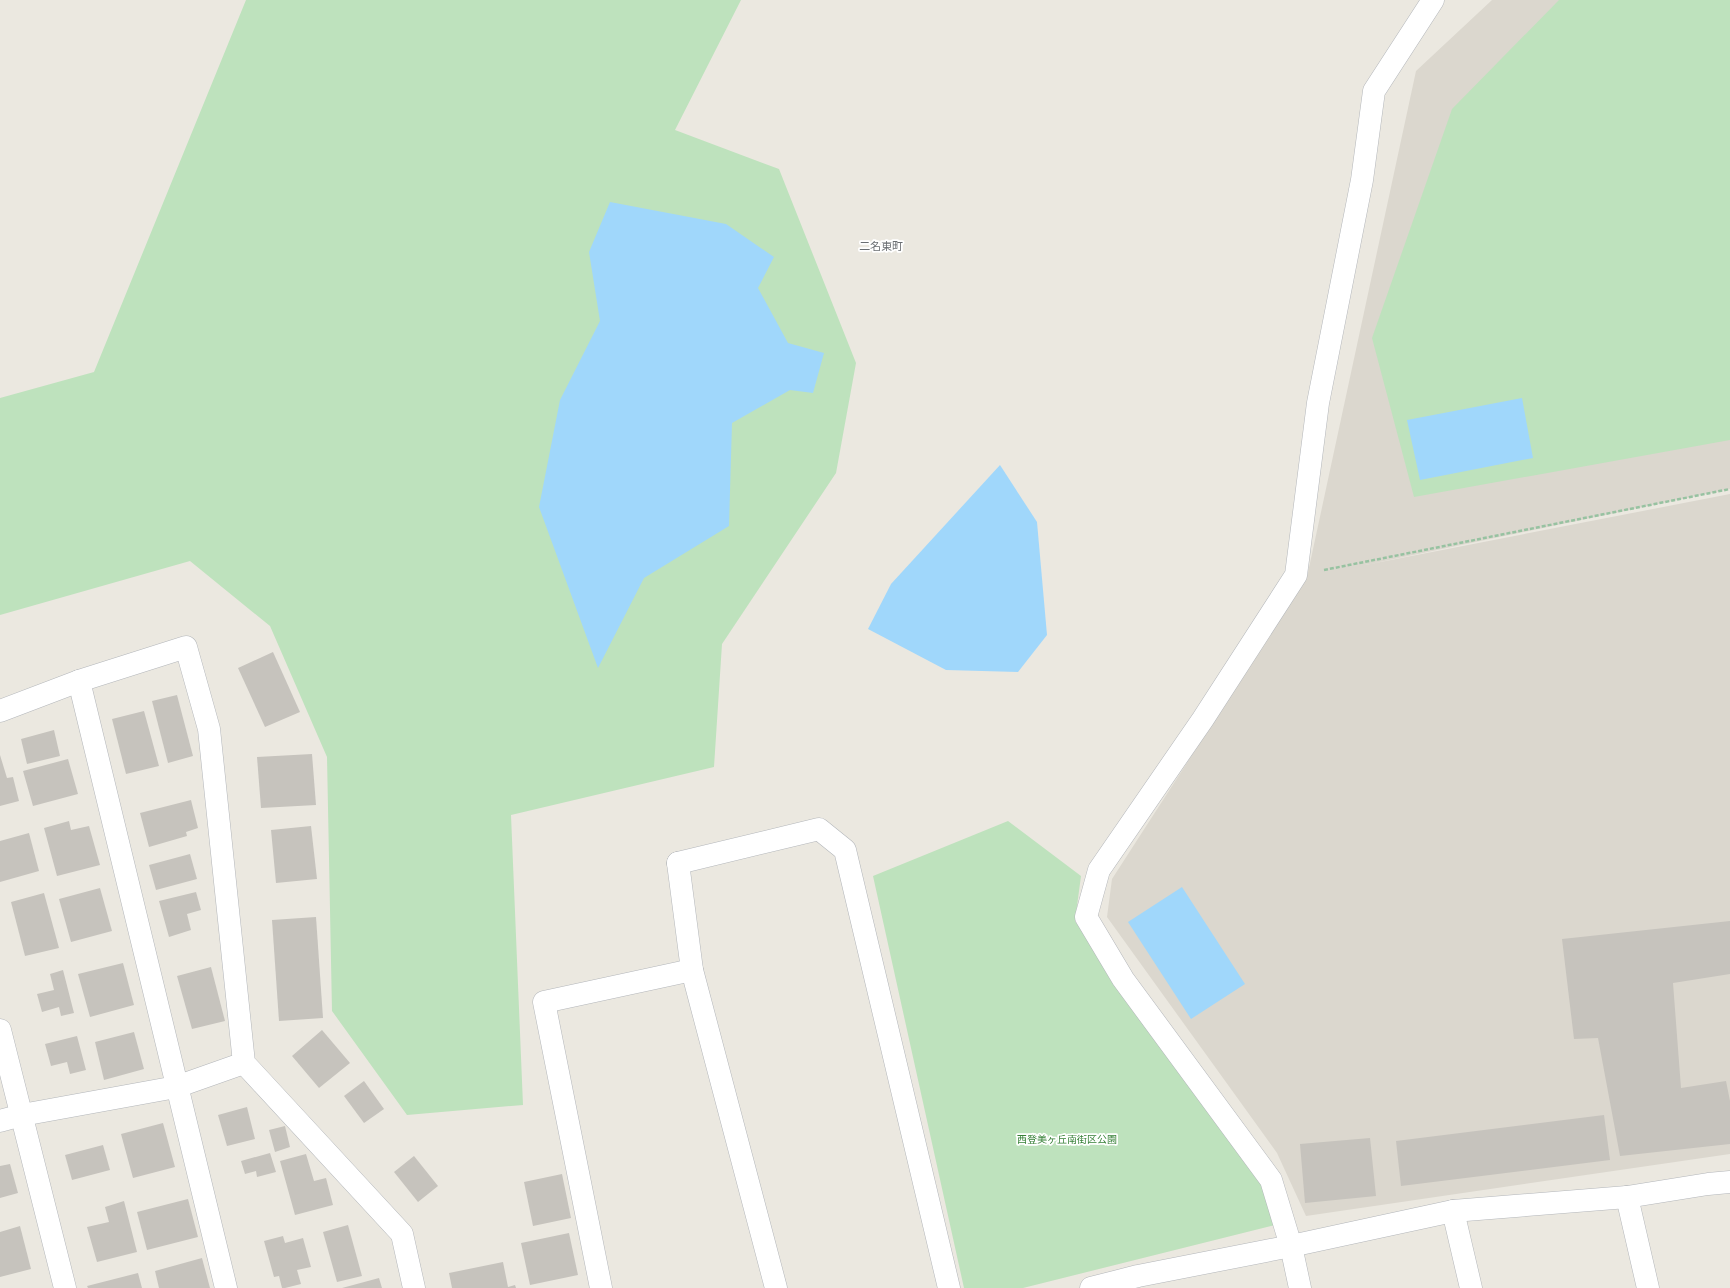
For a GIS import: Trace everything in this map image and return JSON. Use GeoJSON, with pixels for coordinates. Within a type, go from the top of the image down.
{"type":"FeatureCollection","features":[{"type":"Feature","properties":{"kind":"street"},"geometry":{"type":"LineString","coordinates":[[1300,1288],[1291,1246],[1271,1180],[1123,979],[1086,918],[1099,870],[1203,719],[1296,575],[1318,403],[1362,180],[1374,91],[1433,0]]}},
{"type":"Feature","properties":{"kind":"street"},"geometry":{"type":"LineString","coordinates":[[0,711],[79,681],[186,647],[208,729],[244,1063],[402,1234],[414,1288]]}},
{"type":"Feature","properties":{"kind":"street"},"geometry":{"type":"LineString","coordinates":[[79,681],[176,1087],[226,1288]]}},
{"type":"Feature","properties":{"kind":"street"},"geometry":{"type":"LineString","coordinates":[[776,1288],[692,970],[678,863],[820,829],[845,850],[949,1288]]}},
{"type":"Feature","properties":{"kind":"street"},"geometry":{"type":"LineString","coordinates":[[602,1288],[544,1002],[692,970]]}},
{"type":"Feature","properties":{"kind":"street"},"geometry":{"type":"LineString","coordinates":[[0,1030],[64,1288]]}},
{"type":"Feature","properties":{"kind":"street"},"geometry":{"type":"LineString","coordinates":[[0,1121],[22,1115],[176,1087],[244,1063]]}},
{"type":"Feature","properties":{"kind":"street"},"geometry":{"type":"LineString","coordinates":[[1091,1288],[1125,1284],[1138,1276],[1291,1246],[1453,1211],[1627,1197],[1730,1182]]}},
{"type":"Feature","properties":{"kind":"street"},"geometry":{"type":"LineString","coordinates":[[1627,1197],[1648,1288]]}},
{"type":"Feature","properties":{"kind":"street"},"geometry":{"type":"LineString","coordinates":[[1453,1211],[1471,1288]]}},
{"type":"Feature","properties":{"kind":"path"},"geometry":{"type":"LineString","coordinates":[[1296,575],[1730,489]]}},
{"type":"Feature","properties":{"kind":"shaded area"},"geometry":{"type":"Polygon","coordinates":[[[1492,0],[1730,0],[1730,489],[1365,565],[1730,494],[1730,1154],[1306,1216],[1277,1153],[1107,917],[1112,879],[1307,577],[1416,71],[1492,0]]]}},
{"type":"Feature","properties":{"kind":"green space"},"geometry":{"type":"Polygon","coordinates":[[[246,0],[741,0],[675,130],[779,169],[856,363],[836,473],[722,644],[714,767],[511,815],[523,1105],[407,1115],[332,1011],[327,757],[270,626],[190,561],[0,615],[0,398],[94,372],[246,0]]]}},
{"type":"Feature","properties":{"kind":"green space"},"geometry":{"type":"Polygon","coordinates":[[[1559,0],[1730,0],[1730,440],[1414,497],[1372,338],[1452,109],[1559,0]]]}},
{"type":"Feature","properties":{"kind":"green space","name":"西登美ヶ丘南街区公園"},"geometry":{"type":"Polygon","coordinates":[[[1008,821],[1081,876],[1075,921],[1261,1180],[1275,1225],[1023,1288],[964,1288],[873,876],[1008,821]]]}},
{"type":"Feature","properties":{"kind":"water"},"geometry":{"type":"Polygon","coordinates":[[[610,202],[726,224],[774,257],[758,288],[788,343],[824,353],[813,393],[790,390],[732,423],[729,526],[644,578],[598,668],[539,507],[560,400],[600,321],[589,252],[610,202]]]}},
{"type":"Feature","properties":{"kind":"water"},"geometry":{"type":"Polygon","coordinates":[[[1522,398],[1533,458],[1420,480],[1407,420],[1522,398]]]}},
{"type":"Feature","properties":{"kind":"water"},"geometry":{"type":"Polygon","coordinates":[[[1000,465],[1037,522],[1047,635],[1018,672],[946,670],[868,629],[891,584],[1000,465]]]}},
{"type":"Feature","properties":{"kind":"water"},"geometry":{"type":"Polygon","coordinates":[[[1182,887],[1245,984],[1191,1019],[1128,922],[1182,887]]]}},
{"type":"Feature","properties":{"kind":"building"},"geometry":{"type":"Polygon","coordinates":[[[273,652],[300,712],[265,727],[238,668],[273,652]]]}},
{"type":"Feature","properties":{"kind":"building"},"geometry":{"type":"Polygon","coordinates":[[[177,695],[193,756],[168,763],[152,701],[177,695]]]}},
{"type":"Feature","properties":{"kind":"building"},"geometry":{"type":"Polygon","coordinates":[[[144,711],[159,766],[126,774],[112,719],[144,711]]]}},
{"type":"Feature","properties":{"kind":"building"},"geometry":{"type":"Polygon","coordinates":[[[54,730],[60,756],[27,764],[21,739],[54,730]]]}},
{"type":"Feature","properties":{"kind":"building"},"geometry":{"type":"Polygon","coordinates":[[[312,754],[316,805],[261,808],[257,757],[312,754]]]}},
{"type":"Feature","properties":{"kind":"building"},"geometry":{"type":"Polygon","coordinates":[[[0,755],[7,778],[13,777],[19,801],[0,806],[0,755]]]}},
{"type":"Feature","properties":{"kind":"building"},"geometry":{"type":"Polygon","coordinates":[[[68,759],[78,794],[33,806],[23,771],[68,759]]]}},
{"type":"Feature","properties":{"kind":"building"},"geometry":{"type":"Polygon","coordinates":[[[191,800],[198,828],[186,832],[187,836],[149,847],[140,813],[191,800]]]}},
{"type":"Feature","properties":{"kind":"building"},"geometry":{"type":"Polygon","coordinates":[[[69,821],[71,830],[89,826],[100,865],[57,876],[44,828],[69,821]]]}},
{"type":"Feature","properties":{"kind":"building"},"geometry":{"type":"Polygon","coordinates":[[[311,826],[317,879],[276,883],[271,830],[311,826]]]}},
{"type":"Feature","properties":{"kind":"building"},"geometry":{"type":"Polygon","coordinates":[[[29,833],[39,871],[0,882],[0,841],[29,833]]]}},
{"type":"Feature","properties":{"kind":"building"},"geometry":{"type":"Polygon","coordinates":[[[190,854],[197,879],[156,890],[149,865],[190,854]]]}},
{"type":"Feature","properties":{"kind":"building"},"geometry":{"type":"Polygon","coordinates":[[[100,888],[112,931],[71,942],[59,899],[100,888]]]}},
{"type":"Feature","properties":{"kind":"building"},"geometry":{"type":"Polygon","coordinates":[[[196,892],[201,910],[187,914],[191,930],[169,937],[159,901],[196,892]]]}},
{"type":"Feature","properties":{"kind":"building"},"geometry":{"type":"Polygon","coordinates":[[[44,893],[59,948],[25,956],[11,902],[44,893]]]}},
{"type":"Feature","properties":{"kind":"building"},"geometry":{"type":"Polygon","coordinates":[[[316,917],[323,1018],[279,1021],[272,920],[316,917]]]}},
{"type":"Feature","properties":{"kind":"building"},"geometry":{"type":"Polygon","coordinates":[[[1730,921],[1730,974],[1673,983],[1681,1088],[1726,1081],[1730,1101],[1730,1144],[1620,1156],[1598,1038],[1574,1039],[1562,939],[1730,921]]]}},
{"type":"Feature","properties":{"kind":"building"},"geometry":{"type":"Polygon","coordinates":[[[123,963],[134,1005],[90,1017],[78,974],[123,963]]]}},
{"type":"Feature","properties":{"kind":"building"},"geometry":{"type":"Polygon","coordinates":[[[211,967],[225,1021],[192,1029],[177,976],[211,967]]]}},
{"type":"Feature","properties":{"kind":"building"},"geometry":{"type":"Polygon","coordinates":[[[63,970],[74,1013],[61,1016],[59,1007],[42,1012],[37,994],[54,990],[50,974],[63,970]]]}},
{"type":"Feature","properties":{"kind":"building"},"geometry":{"type":"Polygon","coordinates":[[[322,1030],[350,1063],[319,1088],[292,1056],[322,1030]]]}},
{"type":"Feature","properties":{"kind":"building"},"geometry":{"type":"Polygon","coordinates":[[[134,1032],[144,1069],[104,1080],[95,1042],[134,1032]]]}},
{"type":"Feature","properties":{"kind":"building"},"geometry":{"type":"Polygon","coordinates":[[[77,1036],[86,1070],[70,1074],[67,1062],[51,1066],[45,1044],[77,1036]]]}},
{"type":"Feature","properties":{"kind":"building"},"geometry":{"type":"Polygon","coordinates":[[[364,1081],[384,1109],[364,1123],[344,1096],[364,1081]]]}},
{"type":"Feature","properties":{"kind":"building"},"geometry":{"type":"Polygon","coordinates":[[[247,1107],[255,1139],[227,1146],[218,1115],[247,1107]]]}},
{"type":"Feature","properties":{"kind":"building"},"geometry":{"type":"Polygon","coordinates":[[[1604,1115],[1610,1160],[1401,1186],[1396,1141],[1604,1115]]]}},
{"type":"Feature","properties":{"kind":"building"},"geometry":{"type":"Polygon","coordinates":[[[163,1123],[175,1167],[133,1178],[121,1134],[163,1123]]]}},
{"type":"Feature","properties":{"kind":"building"},"geometry":{"type":"Polygon","coordinates":[[[285,1126],[290,1147],[275,1152],[269,1130],[285,1126]]]}},
{"type":"Feature","properties":{"kind":"building"},"geometry":{"type":"Polygon","coordinates":[[[1370,1138],[1376,1196],[1305,1203],[1300,1144],[1370,1138]]]}},
{"type":"Feature","properties":{"kind":"building"},"geometry":{"type":"Polygon","coordinates":[[[103,1145],[110,1170],[72,1180],[65,1155],[103,1145]]]}},
{"type":"Feature","properties":{"kind":"building"},"geometry":{"type":"Polygon","coordinates":[[[270,1153],[276,1172],[257,1177],[256,1171],[245,1174],[241,1161],[270,1153]]]}},
{"type":"Feature","properties":{"kind":"building"},"geometry":{"type":"Polygon","coordinates":[[[306,1154],[314,1181],[326,1178],[333,1205],[295,1215],[280,1161],[306,1154]]]}},
{"type":"Feature","properties":{"kind":"building"},"geometry":{"type":"Polygon","coordinates":[[[414,1156],[438,1186],[418,1202],[394,1172],[414,1156]]]}},
{"type":"Feature","properties":{"kind":"building"},"geometry":{"type":"Polygon","coordinates":[[[10,1164],[18,1193],[0,1198],[0,1166],[10,1164]]]}},
{"type":"Feature","properties":{"kind":"building"},"geometry":{"type":"Polygon","coordinates":[[[562,1174],[571,1218],[533,1226],[524,1182],[562,1174]]]}},
{"type":"Feature","properties":{"kind":"building"},"geometry":{"type":"Polygon","coordinates":[[[188,1199],[198,1237],[147,1250],[137,1212],[188,1199]]]}},
{"type":"Feature","properties":{"kind":"building"},"geometry":{"type":"Polygon","coordinates":[[[124,1201],[137,1252],[97,1262],[87,1227],[109,1222],[105,1207],[124,1201]]]}},
{"type":"Feature","properties":{"kind":"building"},"geometry":{"type":"Polygon","coordinates":[[[348,1225],[362,1276],[337,1282],[323,1232],[348,1225]]]}},
{"type":"Feature","properties":{"kind":"building"},"geometry":{"type":"Polygon","coordinates":[[[20,1226],[31,1269],[0,1277],[0,1232],[20,1226]]]}},
{"type":"Feature","properties":{"kind":"building"},"geometry":{"type":"Polygon","coordinates":[[[569,1233],[578,1275],[530,1285],[521,1243],[569,1233]]]}},
{"type":"Feature","properties":{"kind":"building"},"geometry":{"type":"Polygon","coordinates":[[[283,1236],[285,1243],[303,1238],[311,1267],[297,1270],[301,1284],[285,1288],[282,1288],[279,1276],[274,1277],[264,1241],[283,1236]]]}},
{"type":"Feature","properties":{"kind":"building"},"geometry":{"type":"Polygon","coordinates":[[[202,1258],[210,1288],[159,1288],[155,1271],[202,1258]]]}},
{"type":"Feature","properties":{"kind":"building"},"geometry":{"type":"Polygon","coordinates":[[[503,1262],[508,1287],[515,1285],[516,1288],[452,1288],[449,1273],[503,1262]]]}},
{"type":"Feature","properties":{"kind":"building"},"geometry":{"type":"Polygon","coordinates":[[[138,1273],[142,1288],[88,1288],[87,1286],[138,1273]]]}},
{"type":"Feature","properties":{"kind":"building"},"geometry":{"type":"Polygon","coordinates":[[[379,1278],[382,1288],[342,1288],[379,1278]]]}},
{"type":"Feature","properties":{"kind":"district","name":"二名東町"},"geometry":{"type":"Point","coordinates":[881,246]}}]}
